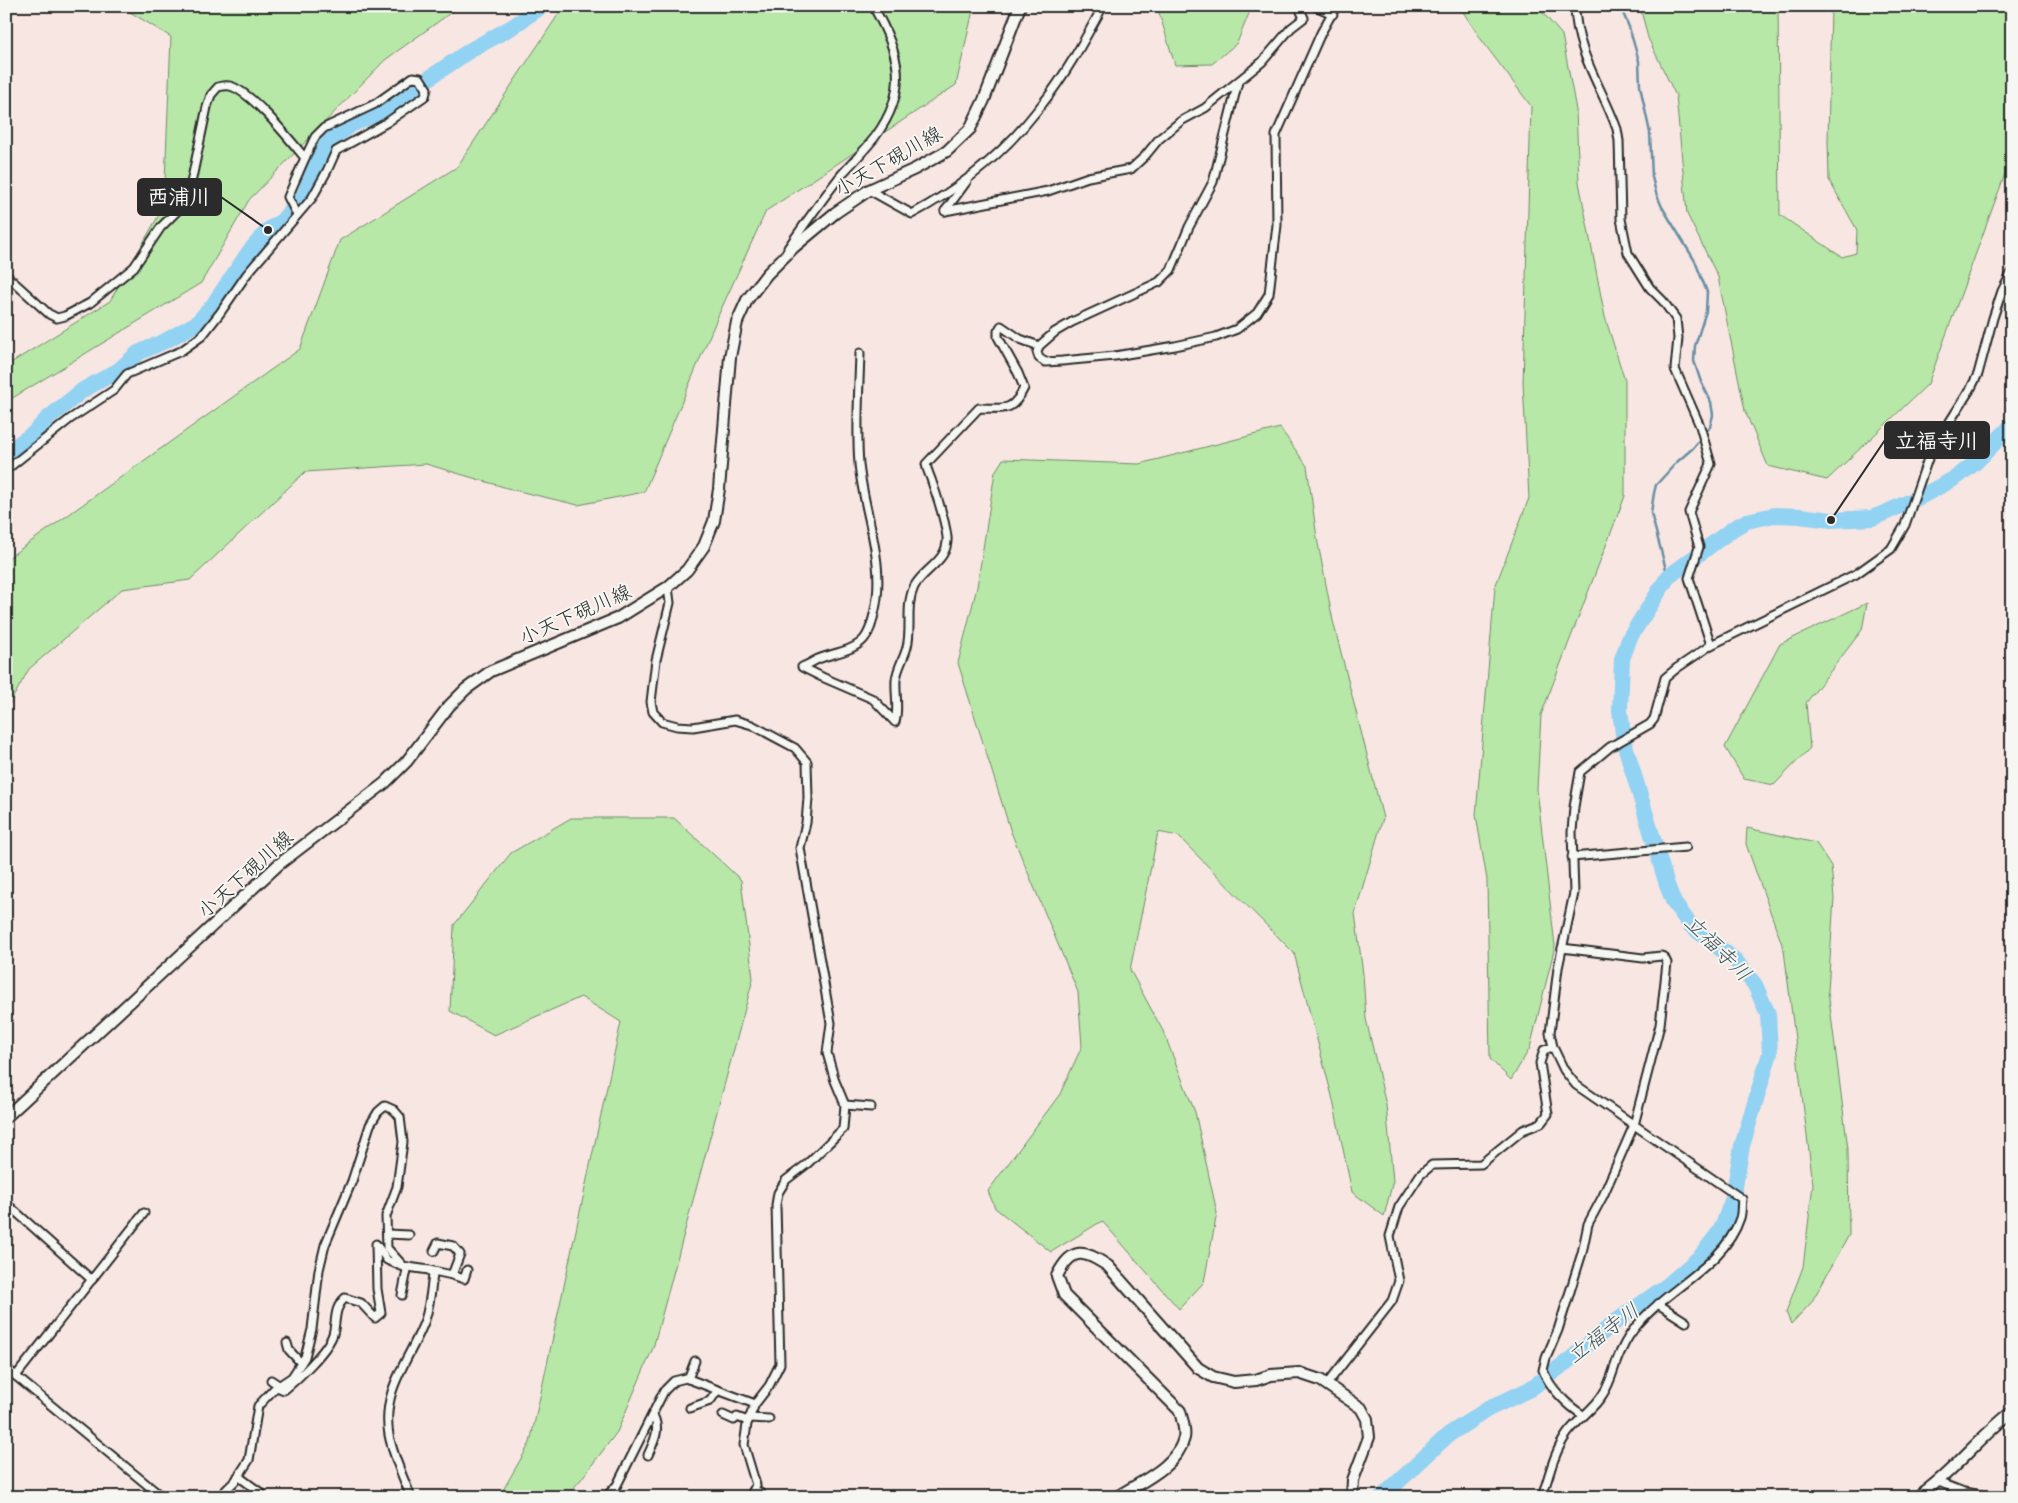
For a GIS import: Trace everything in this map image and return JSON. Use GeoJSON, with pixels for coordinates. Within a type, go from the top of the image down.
{"type":"FeatureCollection","features":[{"type":"Feature","properties":{"kind":"main road","name":"小天下硯川線"},"geometry":{"type":"LineString","coordinates":[[6,1117],[278,865],[385,783],[407,761],[449,706],[466,689],[490,671],[618,618],[668,587],[687,570],[704,546],[714,521],[719,489],[730,357],[737,322],[747,300],[767,274],[794,247],[835,213],[868,190],[916,169],[947,151],[970,129],[984,100],[1020,6]]}},
{"type":"Feature","properties":{"kind":"main road"},"geometry":{"type":"LineString","coordinates":[[1117,1497],[1170,1462],[1178,1453],[1185,1437],[1184,1427],[1180,1411],[1064,1295],[1057,1276],[1062,1266],[1070,1257],[1081,1254],[1090,1254],[1108,1266],[1198,1368],[1213,1377],[1234,1382],[1256,1380],[1271,1375],[1299,1373],[1320,1380],[1361,1408],[1367,1420],[1369,1437],[1353,1480],[1352,1497]]}},
{"type":"Feature","properties":{"kind":"main road"},"geometry":{"type":"LineString","coordinates":[[1917,1497],[1968,1454],[1996,1424],[2012,1412]]}},
{"type":"Feature","properties":{"kind":"street"},"geometry":{"type":"LineString","coordinates":[[767,274],[786,251],[805,221],[875,136],[891,108],[897,87],[897,61],[888,32],[873,6]]}},
{"type":"Feature","properties":{"kind":"street"},"geometry":{"type":"LineString","coordinates":[[868,190],[912,214],[928,206],[970,177],[1005,145],[1039,109],[1069,67],[1103,6]]}},
{"type":"Feature","properties":{"kind":"street"},"geometry":{"type":"LineString","coordinates":[[970,177],[945,211],[1048,191],[1088,177],[1131,169],[1159,139],[1181,121],[1205,108],[1262,62],[1291,28],[1304,18],[1300,6]]}},
{"type":"Feature","properties":{"kind":"street"},"geometry":{"type":"LineString","coordinates":[[1315,6],[1333,14]]}},
{"type":"Feature","properties":{"kind":"street"},"geometry":{"type":"LineString","coordinates":[[1238,82],[1213,182],[1189,227],[1171,270],[1159,282],[1072,322],[1055,332],[1039,346],[1037,352],[1039,358],[1045,362],[1115,356],[1175,346],[1216,337],[1237,329],[1257,313],[1269,294],[1277,225],[1276,135],[1321,33],[1336,6]]}},
{"type":"Feature","properties":{"kind":"street"},"geometry":{"type":"LineString","coordinates":[[1575,6],[1575,23],[1581,48],[1617,129],[1620,141],[1622,219],[1628,254],[1650,288],[1663,301],[1676,319],[1678,338],[1675,369],[1701,430],[1710,464],[1689,512],[1699,547],[1689,578],[1711,645]]}},
{"type":"Feature","properties":{"kind":"street"},"geometry":{"type":"LineString","coordinates":[[6,470],[70,419],[114,390],[126,374],[182,351],[202,336],[247,274],[312,198],[328,171],[336,151],[402,112],[425,96],[427,88],[420,78],[413,77],[375,104],[324,128],[315,137],[288,197],[296,215]]}},
{"type":"Feature","properties":{"kind":"street"},"geometry":{"type":"LineString","coordinates":[[6,275],[49,314],[57,318],[90,303],[134,267],[161,227],[180,208],[191,183],[207,107],[211,95],[218,87],[228,85],[239,90],[280,128],[305,158]]}},
{"type":"Feature","properties":{"kind":"street"},"geometry":{"type":"LineString","coordinates":[[1542,1497],[1555,1456],[1566,1435],[1602,1396],[1613,1377],[1621,1350],[1639,1323],[1675,1289],[1716,1258],[1741,1217],[1742,1199],[1576,1085],[1564,1070],[1553,1047],[1550,1033],[1562,948],[1574,893],[1572,857],[1574,807],[1580,772],[1610,747],[1650,724],[1654,719],[1664,678],[1711,645],[1856,574],[1891,549],[1905,525],[1930,453],[1978,374],[2002,291],[2012,272]]}},
{"type":"Feature","properties":{"kind":"street"},"geometry":{"type":"LineString","coordinates":[[860,353],[859,464],[866,508],[873,531],[879,588],[876,610],[871,628],[864,640],[852,648],[802,667],[873,699],[895,722],[898,714],[896,680],[898,668],[907,648],[908,611],[914,586],[944,553],[948,539],[926,464],[979,408],[1009,408],[1017,401],[1024,388],[998,337],[998,331],[1001,326],[1020,339],[1039,346]]}},
{"type":"Feature","properties":{"kind":"street"},"geometry":{"type":"LineString","coordinates":[[668,587],[670,603],[656,660],[651,702],[653,712],[662,722],[677,726],[693,727],[736,720],[752,725],[795,748],[807,762],[806,823],[800,848],[831,1023],[827,1053],[835,1081],[845,1105],[843,1129],[807,1164],[786,1180],[778,1193],[776,1204],[780,1364],[769,1386],[754,1404],[748,1420],[744,1445],[756,1485],[752,1493]]}},
{"type":"Feature","properties":{"kind":"street"},"geometry":{"type":"LineString","coordinates":[[1572,857],[1686,848]]}},
{"type":"Feature","properties":{"kind":"street"},"geometry":{"type":"LineString","coordinates":[[1562,948],[1634,957],[1661,956],[1666,959],[1660,1025],[1634,1125],[1603,1196],[1588,1224],[1582,1253],[1558,1330],[1543,1370],[1573,1409],[1583,1415]]}},
{"type":"Feature","properties":{"kind":"street"},"geometry":{"type":"LineString","coordinates":[[1327,1384],[1392,1301],[1399,1281],[1390,1236],[1400,1207],[1420,1175],[1432,1166],[1481,1164],[1523,1130],[1541,1122],[1548,1114],[1540,1063],[1544,1050],[1553,1047]]}},
{"type":"Feature","properties":{"kind":"street"},"geometry":{"type":"LineString","coordinates":[[845,1105],[871,1107]]}},
{"type":"Feature","properties":{"kind":"street"},"geometry":{"type":"LineString","coordinates":[[219,1497],[238,1476],[249,1460],[258,1406],[292,1377],[305,1358],[312,1329],[325,1245],[352,1181],[370,1125],[378,1112],[385,1106],[394,1110],[400,1117],[403,1142],[397,1186],[386,1216],[387,1248],[406,1270],[402,1295]]}},
{"type":"Feature","properties":{"kind":"street"},"geometry":{"type":"LineString","coordinates":[[6,1203],[92,1280]]}},
{"type":"Feature","properties":{"kind":"street"},"geometry":{"type":"LineString","coordinates":[[16,1376],[144,1213]]}},
{"type":"Feature","properties":{"kind":"street"},"geometry":{"type":"LineString","coordinates":[[387,1234],[409,1235]]}},
{"type":"Feature","properties":{"kind":"street"},"geometry":{"type":"LineString","coordinates":[[434,1251],[438,1243],[453,1246],[460,1254],[452,1274]]}},
{"type":"Feature","properties":{"kind":"street"},"geometry":{"type":"LineString","coordinates":[[271,1380],[284,1390],[296,1381],[312,1364],[333,1335],[338,1304],[345,1298],[361,1303],[375,1318],[381,1313],[377,1289],[376,1244],[387,1260],[401,1266],[452,1274],[464,1279],[467,1270]]}},
{"type":"Feature","properties":{"kind":"street"},"geometry":{"type":"LineString","coordinates":[[411,1497],[389,1435],[388,1406],[394,1381],[425,1319],[433,1274],[429,1270]]}},
{"type":"Feature","properties":{"kind":"street"},"geometry":{"type":"LineString","coordinates":[[1658,1304],[1686,1322]]}},
{"type":"Feature","properties":{"kind":"street"},"geometry":{"type":"LineString","coordinates":[[287,1343],[289,1350],[301,1363]]}},
{"type":"Feature","properties":{"kind":"street"},"geometry":{"type":"LineString","coordinates":[[688,1378],[695,1361]]}},
{"type":"Feature","properties":{"kind":"street"},"geometry":{"type":"LineString","coordinates":[[6,1368],[162,1497]]}},
{"type":"Feature","properties":{"kind":"street"},"geometry":{"type":"LineString","coordinates":[[606,1497],[617,1485],[664,1392],[674,1381],[688,1378],[754,1404]]}},
{"type":"Feature","properties":{"kind":"street"},"geometry":{"type":"LineString","coordinates":[[690,1408],[710,1401],[718,1390]]}},
{"type":"Feature","properties":{"kind":"street"},"geometry":{"type":"LineString","coordinates":[[648,1455],[657,1435],[657,1423],[653,1415]]}},
{"type":"Feature","properties":{"kind":"street"},"geometry":{"type":"LineString","coordinates":[[723,1415],[734,1420],[738,1417],[748,1420],[769,1419]]}},
{"type":"Feature","properties":{"kind":"street"},"geometry":{"type":"LineString","coordinates":[[238,1476],[262,1495]]}},
{"type":"Feature","properties":{"kind":"street"},"geometry":{"type":"LineString","coordinates":[[1936,1481],[1964,1492],[1994,1497]]}},
{"type":"Feature","properties":{"kind":"street"},"geometry":{"type":"LineString","coordinates":[[752,1493],[759,1492],[763,1497]]}},
{"type":"Feature","properties":{"kind":"green space"},"geometry":{"type":"Polygon","coordinates":[[[120,6],[460,6],[385,60],[249,200],[201,283],[6,402],[6,366],[110,301],[164,206],[171,37],[120,6]]]}},
{"type":"Feature","properties":{"kind":"green space"},"geometry":{"type":"Polygon","coordinates":[[[564,6],[974,6],[956,85],[766,211],[718,316],[644,492],[578,505],[514,490],[426,464],[305,472],[190,580],[122,589],[29,669],[6,710],[6,562],[8,558],[300,349],[340,240],[457,167],[564,6]]]}},
{"type":"Feature","properties":{"kind":"green space"},"geometry":{"type":"Polygon","coordinates":[[[1157,6],[1252,6],[1237,43],[1212,64],[1175,65],[1157,6]]]}},
{"type":"Feature","properties":{"kind":"green space"},"geometry":{"type":"Polygon","coordinates":[[[1459,6],[1537,6],[1562,35],[1576,110],[1579,182],[1605,317],[1625,381],[1625,496],[1541,715],[1537,789],[1555,946],[1530,1048],[1511,1080],[1490,1059],[1487,880],[1476,815],[1495,587],[1529,498],[1523,383],[1531,106],[1483,42],[1459,6]]]}},
{"type":"Feature","properties":{"kind":"green space"},"geometry":{"type":"Polygon","coordinates":[[[1640,6],[1778,6],[1780,215],[1842,257],[1856,253],[1857,230],[1829,180],[1831,6],[2012,6],[2012,155],[1928,384],[1827,480],[1768,466],[1745,411],[1718,277],[1687,214],[1676,96],[1648,38],[1640,6]]]}},
{"type":"Feature","properties":{"kind":"green space"},"geometry":{"type":"Polygon","coordinates":[[[1280,428],[1307,466],[1317,538],[1333,621],[1383,818],[1355,913],[1363,974],[1366,1019],[1386,1105],[1393,1181],[1384,1216],[1352,1192],[1332,1096],[1294,953],[1178,836],[1158,832],[1130,970],[1163,1031],[1195,1112],[1217,1213],[1204,1282],[1179,1309],[1102,1221],[1051,1252],[995,1208],[988,1191],[1060,1094],[1082,1046],[1078,992],[1011,832],[958,663],[977,587],[995,472],[1003,459],[1139,464],[1280,428]]]}},
{"type":"Feature","properties":{"kind":"green space"},"geometry":{"type":"Polygon","coordinates":[[[1867,603],[1862,630],[1806,703],[1810,748],[1774,785],[1744,779],[1725,747],[1780,644],[1867,603]]]}},
{"type":"Feature","properties":{"kind":"green space"},"geometry":{"type":"Polygon","coordinates":[[[571,818],[674,818],[741,880],[753,979],[653,1348],[617,1432],[579,1482],[565,1497],[499,1497],[530,1443],[621,1022],[581,997],[494,1035],[450,1011],[454,925],[511,853],[571,818]]]}},
{"type":"Feature","properties":{"kind":"green space"},"geometry":{"type":"Polygon","coordinates":[[[1747,828],[1816,843],[1831,866],[1834,898],[1828,991],[1848,1149],[1849,1235],[1811,1303],[1791,1324],[1786,1312],[1803,1267],[1813,1184],[1784,950],[1746,844],[1747,828]]]}},
{"type":"Feature","properties":{"kind":"waterway"},"geometry":{"type":"LineString","coordinates":[[6,453],[34,433],[47,419],[83,390],[119,370],[138,353],[167,340],[197,323],[213,305],[249,252],[268,230],[282,221],[305,194],[316,162],[328,142],[351,125],[378,113],[469,51],[512,27],[542,6]]}},
{"type":"Feature","properties":{"kind":"waterway"},"geometry":{"type":"LineString","coordinates":[[1620,6],[1629,27],[1639,61],[1640,86],[1650,133],[1652,177],[1656,193],[1662,207],[1695,261],[1707,292],[1706,311],[1695,346],[1694,361],[1711,402],[1713,415],[1710,427],[1693,448],[1656,485],[1651,513],[1668,577]]}},
{"type":"Feature","properties":{"kind":"waterway","name":"立福寺川"},"geometry":{"type":"LineString","coordinates":[[1382,1497],[1448,1435],[1488,1409],[1530,1389],[1572,1358],[1615,1322],[1668,1285],[1701,1256],[1718,1234],[1733,1198],[1742,1146],[1770,1053],[1768,1014],[1755,985],[1735,960],[1691,926],[1674,903],[1667,885],[1624,742],[1620,710],[1622,659],[1630,637],[1668,577],[1734,528],[1747,521],[1774,515],[1831,520],[1872,518],[1924,495],[1957,477],[1976,462],[2012,425]]}},
{"type":"Feature","properties":{"kind":"place","name":"西浦川"},"geometry":{"type":"Point","coordinates":[268,230]}},
{"type":"Feature","properties":{"kind":"place","name":"立福寺川"},"geometry":{"type":"Point","coordinates":[1831,520]}}]}
